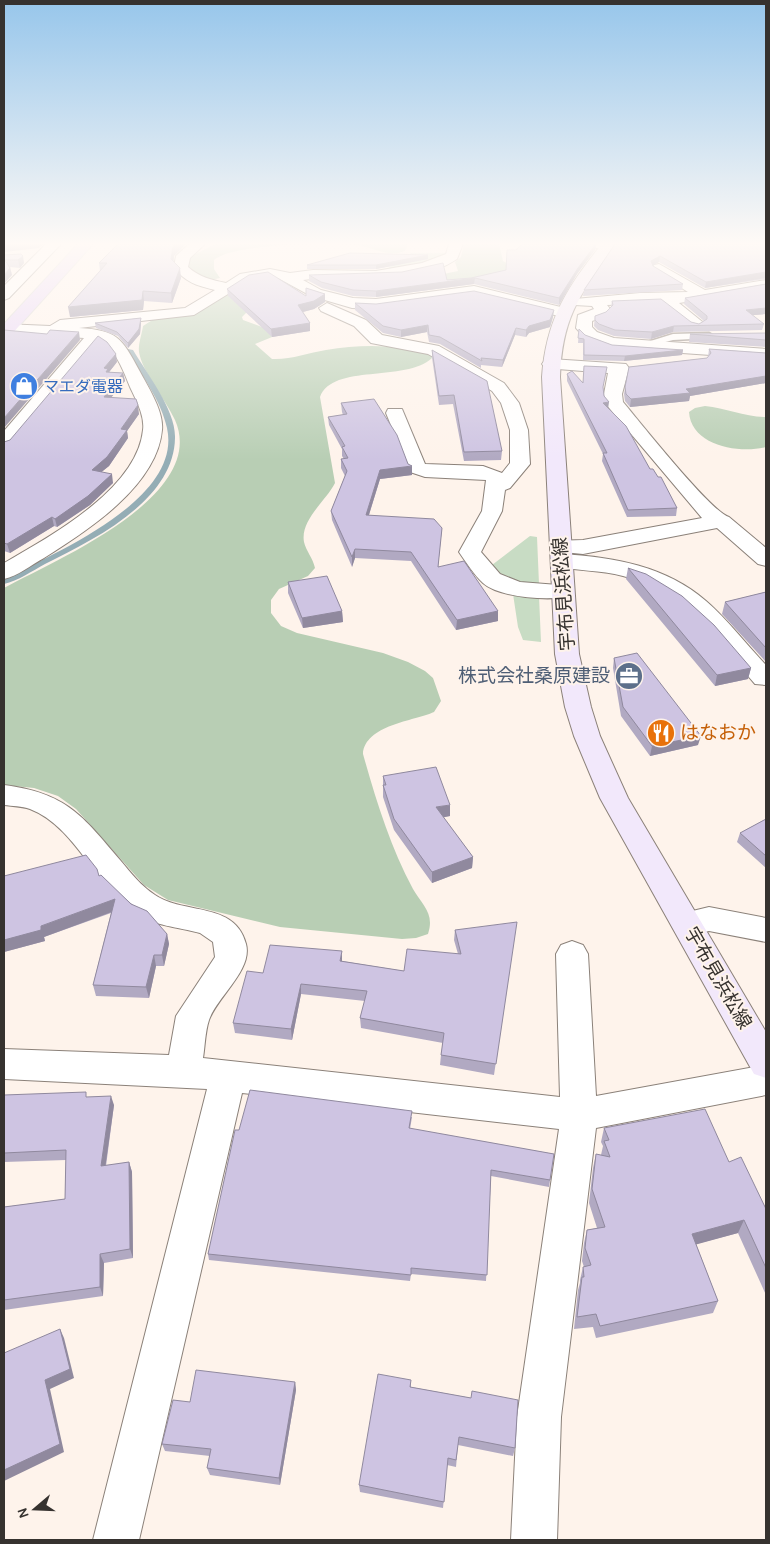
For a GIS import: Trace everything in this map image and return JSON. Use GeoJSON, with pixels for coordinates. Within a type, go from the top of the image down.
{"type":"FeatureCollection","features":[{"type":"Feature","properties":{"kind":"main road"},"geometry":{"type":"LineString","coordinates":[[6,331],[20,316]]}},
{"type":"Feature","properties":{"kind":"main road","name":"宇布見浜松線"},"geometry":{"type":"LineString","coordinates":[[562,316],[551,364],[563,591],[567,654],[571,680],[587,736],[614,798],[766,1062]]}},
{"type":"Feature","properties":{"kind":"street"},"geometry":{"type":"LineString","coordinates":[[54,331],[60,325],[148,316]]}},
{"type":"Feature","properties":{"kind":"street"},"geometry":{"type":"LineString","coordinates":[[344,316],[360,323],[377,339],[433,350],[498,388],[510,403],[519,430],[520,464],[503,484],[495,483]]}},
{"type":"Feature","properties":{"kind":"street"},"geometry":{"type":"LineString","coordinates":[[590,316],[584,318],[584,328],[591,336],[611,343],[766,354]]}},
{"type":"Feature","properties":{"kind":"street"},"geometry":{"type":"LineString","coordinates":[[687,316],[697,324]]}},
{"type":"Feature","properties":{"kind":"street"},"geometry":{"type":"LineString","coordinates":[[4,572],[49,547],[100,508],[138,469],[151,443],[153,431],[149,407],[116,344],[106,336],[54,331],[6,331]]}},
{"type":"Feature","properties":{"kind":"street"},"geometry":{"type":"LineString","coordinates":[[4,443],[96,334]]}},
{"type":"Feature","properties":{"kind":"street"},"geometry":{"type":"LineString","coordinates":[[670,364],[701,360],[720,362]]}},
{"type":"Feature","properties":{"kind":"street"},"geometry":{"type":"LineString","coordinates":[[551,364],[618,368],[638,367]]}},
{"type":"Feature","properties":{"kind":"street"},"geometry":{"type":"LineString","coordinates":[[618,368],[613,394],[614,403],[695,500],[718,522]]}},
{"type":"Feature","properties":{"kind":"street"},"geometry":{"type":"LineString","coordinates":[[395,413],[417,468],[483,472],[494,476],[492,511],[470,552],[492,579],[516,588],[563,591]]}},
{"type":"Feature","properties":{"kind":"street"},"geometry":{"type":"LineString","coordinates":[[561,554],[583,547],[722,521],[766,559]]}},
{"type":"Feature","properties":{"kind":"street"},"geometry":{"type":"LineString","coordinates":[[561,554],[585,562],[635,571],[679,592],[697,605],[764,678]]}},
{"type":"Feature","properties":{"kind":"street"},"geometry":{"type":"LineString","coordinates":[[4,795],[27,798],[40,803],[63,817],[143,904],[158,912],[211,923],[222,929],[230,938],[232,948],[231,959],[194,1016],[189,1033],[184,1070]]}},
{"type":"Feature","properties":{"kind":"street"},"geometry":{"type":"LineString","coordinates":[[687,924],[710,919],[766,930]]}},
{"type":"Feature","properties":{"kind":"street"},"geometry":{"type":"LineString","coordinates":[[534,1540],[539,1417],[579,1115],[572,954]]}},
{"type":"Feature","properties":{"kind":"street"},"geometry":{"type":"LineString","coordinates":[[4,1064],[184,1070],[579,1115],[766,1080]]}},
{"type":"Feature","properties":{"kind":"street"},"geometry":{"type":"LineString","coordinates":[[116,1540],[228,1076]]}},
{"type":"Feature","properties":{"kind":"lane"},"geometry":{"type":"LineString","coordinates":[[646,344],[673,338],[720,336]]}},
{"type":"Feature","properties":{"kind":"green space"},"geometry":{"type":"Polygon","coordinates":[[[173,316],[243,316],[243,320],[270,330],[277,335],[255,344],[272,359],[339,348],[365,346],[403,348],[430,352],[432,358],[420,365],[405,370],[354,376],[339,380],[327,387],[320,397],[335,483],[310,518],[304,534],[304,542],[315,568],[308,576],[279,589],[271,600],[271,613],[281,626],[297,633],[383,653],[408,662],[425,671],[433,678],[441,701],[434,712],[381,730],[372,736],[366,744],[363,754],[390,840],[413,889],[429,915],[430,927],[428,934],[416,938],[402,939],[280,927],[168,900],[144,885],[76,809],[58,796],[34,788],[4,785],[4,588],[89,543],[121,523],[149,500],[170,475],[179,448],[175,420],[149,377],[139,352],[143,326],[154,319],[173,316]]]}},
{"type":"Feature","properties":{"kind":"green space"},"geometry":{"type":"Polygon","coordinates":[[[705,406],[751,416],[766,417],[766,447],[755,449],[731,448],[707,440],[698,433],[692,424],[689,412],[695,408],[705,406]]]}},
{"type":"Feature","properties":{"kind":"green space"},"geometry":{"type":"Polygon","coordinates":[[[530,536],[537,537],[539,584],[525,583],[507,578],[492,565],[530,536]]]}},
{"type":"Feature","properties":{"kind":"green space"},"geometry":{"type":"Polygon","coordinates":[[[513,594],[539,596],[541,642],[523,640],[518,627],[513,594]]]}},
{"type":"Feature","properties":{"kind":"building"},"geometry":{"type":"Polygon","coordinates":[[[257,316],[305,316],[310,323],[271,329],[257,316]]]}},
{"type":"Feature","properties":{"kind":"building"},"geometry":{"type":"Polygon","coordinates":[[[371,316],[552,316],[550,320],[529,326],[526,330],[516,328],[503,360],[481,358],[482,361],[440,337],[429,335],[428,325],[401,330],[383,326],[371,316]]]}},
{"type":"Feature","properties":{"kind":"building"},"geometry":{"type":"Polygon","coordinates":[[[595,316],[683,316],[691,322],[699,324],[707,319],[707,316],[754,316],[764,324],[674,326],[652,332],[615,330],[599,324],[595,320],[595,316]]]}},
{"type":"Feature","properties":{"kind":"building"},"geometry":{"type":"Polygon","coordinates":[[[141,318],[139,329],[128,343],[117,332],[95,323],[141,318]]]}},
{"type":"Feature","properties":{"kind":"building"},"geometry":{"type":"Polygon","coordinates":[[[579,329],[585,335],[612,345],[683,350],[625,356],[584,355],[584,339],[578,338],[579,329]]]}},
{"type":"Feature","properties":{"kind":"building"},"geometry":{"type":"Polygon","coordinates":[[[4,330],[47,334],[50,330],[79,332],[4,418],[4,330]]]}},
{"type":"Feature","properties":{"kind":"building"},"geometry":{"type":"Polygon","coordinates":[[[766,333],[766,340],[690,334],[766,333]]]}},
{"type":"Feature","properties":{"kind":"building"},"geometry":{"type":"Polygon","coordinates":[[[98,336],[107,342],[116,354],[104,368],[108,369],[106,372],[123,373],[104,397],[136,399],[138,405],[121,429],[127,430],[107,457],[92,470],[112,474],[88,496],[55,519],[52,517],[7,544],[4,543],[4,442],[10,440],[98,336]]]}},
{"type":"Feature","properties":{"kind":"building"},"geometry":{"type":"Polygon","coordinates":[[[709,349],[766,353],[766,376],[686,389],[690,393],[631,399],[626,394],[625,387],[629,367],[707,358],[711,353],[709,349]]]}},
{"type":"Feature","properties":{"kind":"building"},"geometry":{"type":"Polygon","coordinates":[[[432,350],[487,381],[502,451],[464,452],[454,395],[439,396],[432,350]]]}},
{"type":"Feature","properties":{"kind":"building"},"geometry":{"type":"Polygon","coordinates":[[[584,366],[607,367],[603,387],[604,396],[609,402],[603,403],[626,426],[650,469],[653,469],[658,477],[661,477],[677,508],[628,510],[603,453],[607,453],[567,374],[572,371],[583,383],[584,366]]]}},
{"type":"Feature","properties":{"kind":"building"},"geometry":{"type":"Polygon","coordinates":[[[374,399],[397,435],[408,464],[412,466],[380,470],[366,515],[434,519],[442,528],[438,567],[464,561],[498,611],[457,620],[411,552],[355,549],[352,557],[331,511],[347,471],[341,459],[348,458],[342,447],[345,446],[328,417],[347,414],[341,403],[374,399]]]}},
{"type":"Feature","properties":{"kind":"building"},"geometry":{"type":"Polygon","coordinates":[[[628,568],[646,574],[682,596],[714,625],[751,668],[717,675],[628,568]]]}},
{"type":"Feature","properties":{"kind":"building"},"geometry":{"type":"Polygon","coordinates":[[[327,576],[342,611],[302,618],[288,582],[327,576]]]}},
{"type":"Feature","properties":{"kind":"building"},"geometry":{"type":"Polygon","coordinates":[[[766,592],[766,648],[725,602],[766,592]]]}},
{"type":"Feature","properties":{"kind":"building"},"geometry":{"type":"Polygon","coordinates":[[[637,653],[701,736],[652,746],[623,707],[614,658],[637,653]]]}},
{"type":"Feature","properties":{"kind":"building"},"geometry":{"type":"Polygon","coordinates":[[[436,767],[450,805],[436,807],[473,857],[432,872],[394,819],[383,785],[386,785],[383,776],[436,767]]]}},
{"type":"Feature","properties":{"kind":"building"},"geometry":{"type":"Polygon","coordinates":[[[766,819],[766,856],[740,833],[766,819]]]}},
{"type":"Feature","properties":{"kind":"building"},"geometry":{"type":"Polygon","coordinates":[[[86,855],[97,869],[99,876],[101,875],[131,904],[147,911],[167,934],[162,955],[154,955],[146,987],[93,985],[115,899],[41,926],[41,930],[4,940],[4,876],[86,855]]]}},
{"type":"Feature","properties":{"kind":"building"},"geometry":{"type":"Polygon","coordinates":[[[517,922],[496,1064],[441,1055],[444,1033],[360,1018],[367,991],[301,984],[291,1029],[233,1023],[247,971],[263,973],[270,945],[342,951],[340,961],[404,971],[407,949],[461,954],[455,930],[517,922]]]}},
{"type":"Feature","properties":{"kind":"building"},"geometry":{"type":"Polygon","coordinates":[[[250,1090],[412,1111],[409,1128],[554,1154],[550,1180],[491,1170],[487,1275],[411,1268],[411,1275],[208,1254],[235,1130],[239,1130],[250,1090]]]}},
{"type":"Feature","properties":{"kind":"building"},"geometry":{"type":"Polygon","coordinates":[[[86,1092],[86,1097],[111,1096],[101,1166],[129,1162],[130,1249],[100,1254],[100,1287],[4,1300],[4,1207],[65,1199],[66,1150],[4,1153],[4,1095],[86,1092]]]}},
{"type":"Feature","properties":{"kind":"building"},"geometry":{"type":"Polygon","coordinates":[[[705,1109],[729,1162],[741,1157],[766,1209],[766,1268],[744,1220],[692,1234],[718,1301],[600,1326],[596,1314],[577,1317],[582,1277],[584,1277],[583,1267],[591,1265],[585,1248],[587,1230],[605,1227],[592,1189],[596,1154],[610,1157],[604,1141],[609,1140],[604,1128],[705,1109]]]}},
{"type":"Feature","properties":{"kind":"building"},"geometry":{"type":"Polygon","coordinates":[[[60,1329],[70,1369],[45,1380],[60,1444],[4,1470],[4,1353],[60,1329]]]}},
{"type":"Feature","properties":{"kind":"building"},"geometry":{"type":"Polygon","coordinates":[[[196,1370],[295,1382],[279,1478],[207,1468],[211,1449],[162,1444],[173,1400],[190,1402],[196,1370]]]}},
{"type":"Feature","properties":{"kind":"building"},"geometry":{"type":"Polygon","coordinates":[[[378,1374],[411,1380],[410,1387],[471,1398],[472,1391],[518,1400],[515,1448],[459,1437],[456,1460],[448,1458],[444,1502],[359,1485],[378,1374]]]}},
{"type":"Feature","properties":{"kind":"waterway"},"geometry":{"type":"LineString","coordinates":[[4,582],[80,543],[108,526],[134,507],[154,486],[168,463],[172,438],[167,416],[156,393],[130,350]]}},
{"type":"Feature","properties":{"kind":"place","name":"マエダ電器"},"geometry":{"type":"Point","coordinates":[24,386]}},
{"type":"Feature","properties":{"kind":"place","name":"株式会社桑原建設"},"geometry":{"type":"Point","coordinates":[629,676]}},
{"type":"Feature","properties":{"kind":"place","name":"はなおか"},"geometry":{"type":"Point","coordinates":[661,733]}}]}
